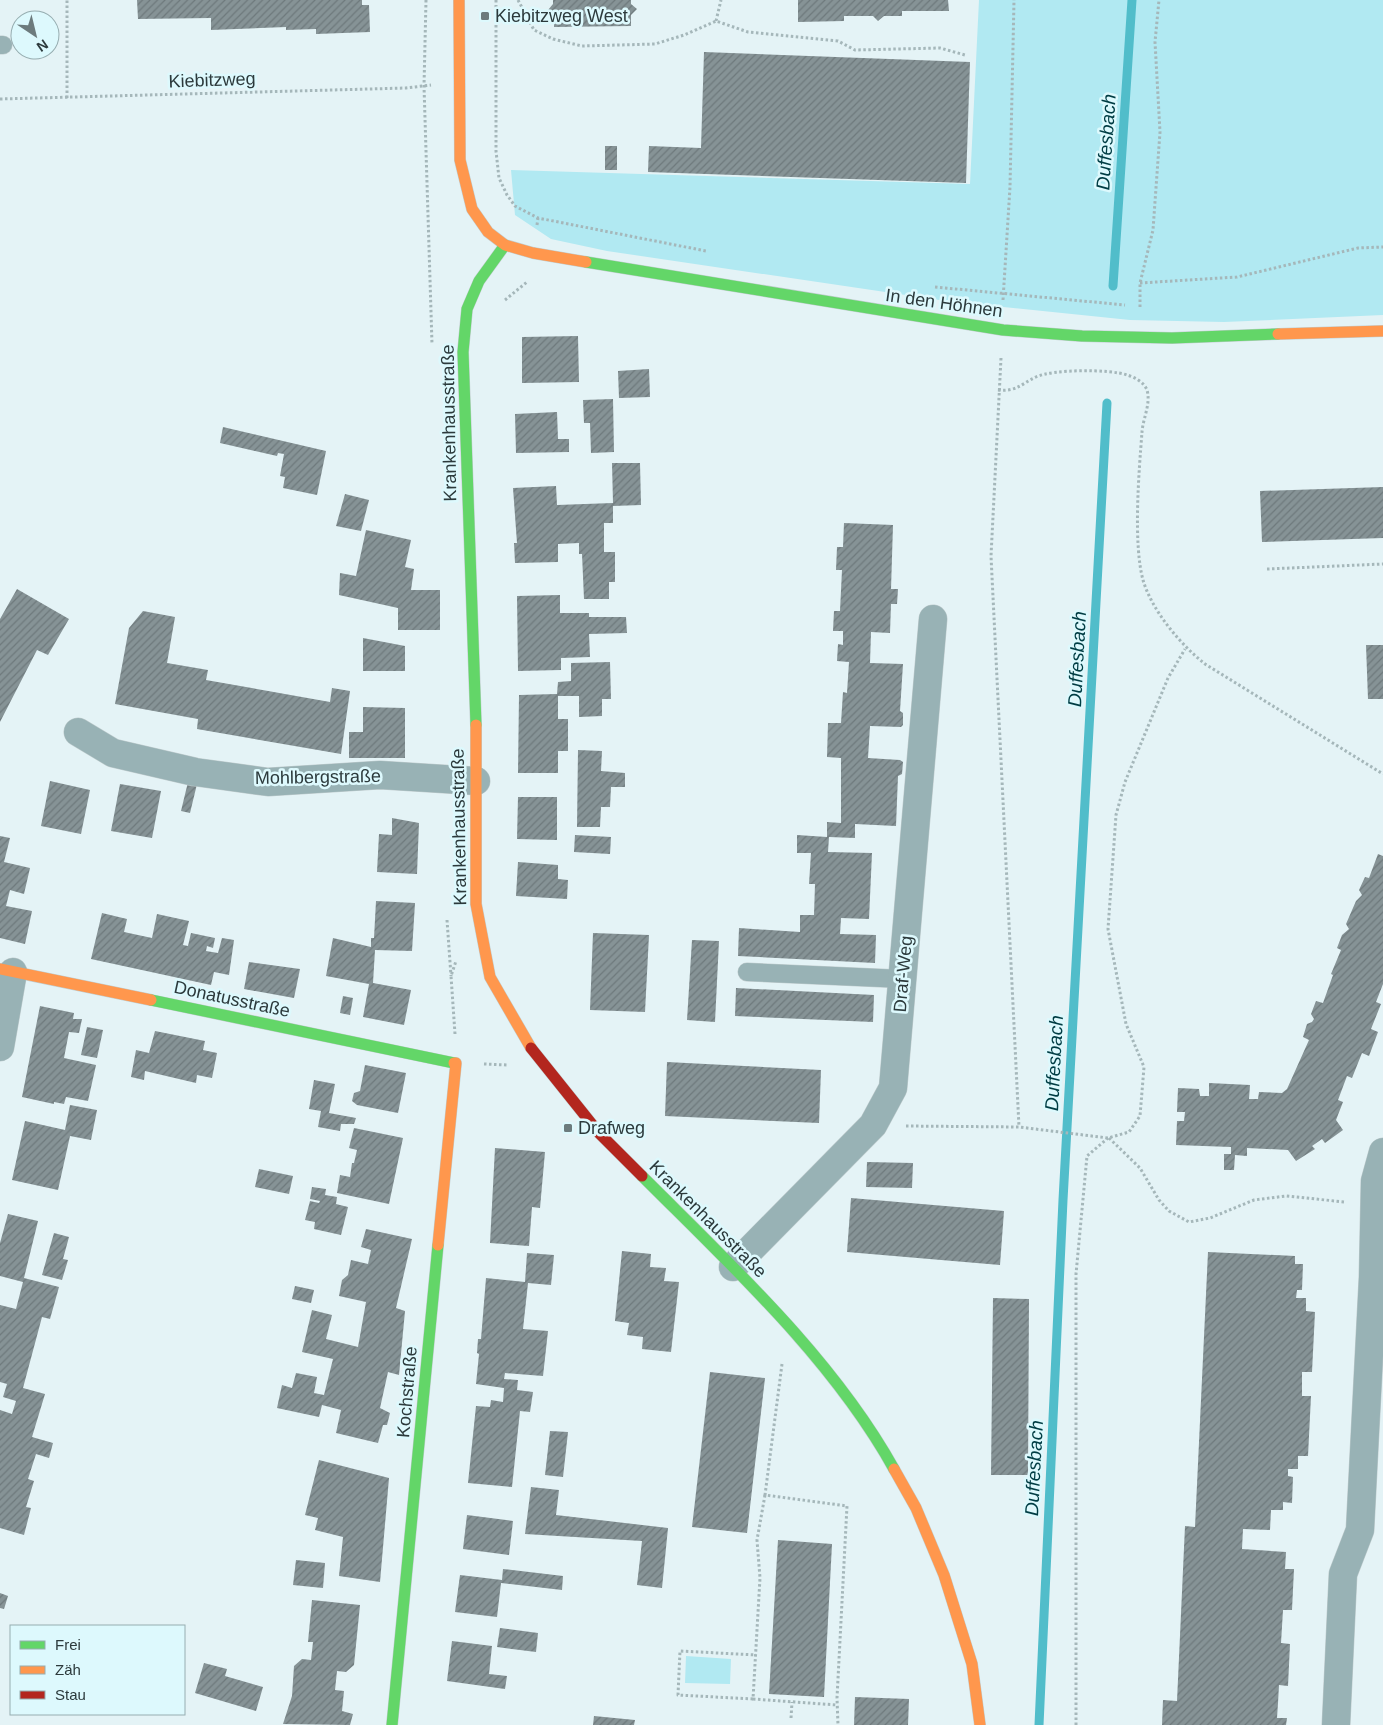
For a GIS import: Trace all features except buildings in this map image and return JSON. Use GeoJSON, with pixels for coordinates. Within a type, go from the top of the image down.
{"type":"FeatureCollection","features":[{"type":"Feature","properties":{"kind":"street"},"geometry":{"type":"LineString","coordinates":[[459,0],[460,160],[472,209],[488,232],[504,245]]}},
{"type":"Feature","properties":{"kind":"street","name":"In den Höhnen"},"geometry":{"type":"LineString","coordinates":[[504,245],[533,253],[706,284],[1004,330],[1082,336],[1172,338],[1383,331]]}},
{"type":"Feature","properties":{"kind":"street","name":"Krankenhausstraße"},"geometry":{"type":"LineString","coordinates":[[504,245],[479,281],[467,309],[463,352],[476,726],[476,904],[490,977],[535,1055],[600,1133],[733,1267],[788,1326],[820,1363],[874,1432],[916,1508],[944,1575],[972,1664],[980,1725]]}},
{"type":"Feature","properties":{"kind":"street","name":"Draf-Weg"},"geometry":{"type":"LineString","coordinates":[[733,1267],[873,1125],[894,1088],[933,619]]}},
{"type":"Feature","properties":{"kind":"street","name":"Mohlbergstraße"},"geometry":{"type":"LineString","coordinates":[[78,732],[113,753],[195,772],[268,782],[380,775],[476,781]]}},
{"type":"Feature","properties":{"kind":"street"},"geometry":{"type":"LineString","coordinates":[[0,1046],[6,971]]}},
{"type":"Feature","properties":{"kind":"street","name":"Donatusstraße"},"geometry":{"type":"LineString","coordinates":[[6,971],[456,1063]]}},
{"type":"Feature","properties":{"kind":"street","name":"Kochstraße"},"geometry":{"type":"LineString","coordinates":[[392,1725],[456,1063]]}},
{"type":"Feature","properties":{"kind":"street"},"geometry":{"type":"LineString","coordinates":[[1336,1725],[1343,1574],[1360,1530],[1373,1277],[1375,1181],[1383,1152]]}},
{"type":"Feature","properties":{"kind":"lane"},"geometry":{"type":"LineString","coordinates":[[747,972],[903,979]]}},
{"type":"Feature","properties":{"kind":"path"},"geometry":{"type":"LineString","coordinates":[[66,98],[67,0]]}},
{"type":"Feature","properties":{"kind":"path"},"geometry":{"type":"LineString","coordinates":[[496,0],[496,151],[500,178],[507,195],[515,206],[538,218],[710,252]]}},
{"type":"Feature","properties":{"kind":"path"},"geometry":{"type":"LineString","coordinates":[[518,0],[534,30],[553,39],[582,46],[655,44],[684,35],[716,21],[748,32],[838,41],[855,50],[940,48],[965,55]]}},
{"type":"Feature","properties":{"kind":"path"},"geometry":{"type":"LineString","coordinates":[[716,21],[721,0]]}},
{"type":"Feature","properties":{"kind":"path"},"geometry":{"type":"LineString","coordinates":[[1014,0],[1010,187],[1003,293],[1004,330],[998,390],[992,556],[1019,1127]]}},
{"type":"Feature","properties":{"kind":"path"},"geometry":{"type":"LineString","coordinates":[[1140,306],[1140,284],[1153,230],[1160,132],[1155,42],[1159,0]]}},
{"type":"Feature","properties":{"kind":"path","name":"Kiebitzweg"},"geometry":{"type":"LineString","coordinates":[[0,99],[424,86]]}},
{"type":"Feature","properties":{"kind":"path"},"geometry":{"type":"LineString","coordinates":[[1140,284],[1237,277],[1358,248],[1383,246]]}},
{"type":"Feature","properties":{"kind":"path"},"geometry":{"type":"LineString","coordinates":[[503,302],[529,281],[533,253]]}},
{"type":"Feature","properties":{"kind":"path"},"geometry":{"type":"LineString","coordinates":[[929,286],[1148,307]]}},
{"type":"Feature","properties":{"kind":"path"},"geometry":{"type":"LineString","coordinates":[[998,390],[1010,392],[1038,376],[1066,371],[1125,374],[1138,379],[1146,388],[1148,400],[1142,429],[1138,536],[1143,580],[1158,611],[1185,648],[1205,664],[1383,774]]}},
{"type":"Feature","properties":{"kind":"path"},"geometry":{"type":"LineString","coordinates":[[1267,569],[1383,564]]}},
{"type":"Feature","properties":{"kind":"path"},"geometry":{"type":"LineString","coordinates":[[873,1125],[1019,1127],[1108,1138],[1129,1132],[1140,1116],[1144,1067],[1126,1024],[1108,929],[1116,815],[1125,782],[1161,696],[1185,648]]}},
{"type":"Feature","properties":{"kind":"path"},"geometry":{"type":"LineString","coordinates":[[456,1063],[451,976],[457,958]]}},
{"type":"Feature","properties":{"kind":"path"},"geometry":{"type":"LineString","coordinates":[[1108,1138],[1140,1168],[1169,1211],[1189,1222],[1210,1218],[1254,1200],[1286,1196],[1354,1202],[1374,1207]]}},
{"type":"Feature","properties":{"kind":"path"},"geometry":{"type":"LineString","coordinates":[[1076,1725],[1076,1274],[1087,1156],[1108,1138]]}},
{"type":"Feature","properties":{"kind":"path"},"geometry":{"type":"LineString","coordinates":[[753,1700],[760,1578],[757,1540],[788,1326]]}},
{"type":"Feature","properties":{"kind":"path"},"geometry":{"type":"LineString","coordinates":[[764,1495],[847,1506],[837,1705],[838,1725]]}},
{"type":"Feature","properties":{"kind":"path"},"geometry":{"type":"LineString","coordinates":[[756,1655],[680,1651],[678,1695],[837,1705]]}},
{"type":"Feature","properties":{"kind":"path"},"geometry":{"type":"LineString","coordinates":[[791,1718],[792,1702]]}},
{"type":"Feature","properties":{"kind":"shaded area"},"geometry":{"type":"Polygon","coordinates":[[[979,0],[1383,0],[1383,315],[1224,322],[1130,320],[946,301],[607,251],[551,239],[515,215],[511,170],[970,184],[979,0]]]}},
{"type":"Feature","properties":{"kind":"shaded area"},"geometry":{"type":"Polygon","coordinates":[[[686,1656],[731,1659],[730,1684],[685,1683],[686,1656]]]}},
{"type":"Feature","properties":{"kind":"waterway","name":"Duffesbach"},"geometry":{"type":"LineString","coordinates":[[1113,286],[1132,0]]}},
{"type":"Feature","properties":{"kind":"waterway","name":"Duffesbach"},"geometry":{"type":"LineString","coordinates":[[1039,1725],[1063,1200],[1107,403]]}},
{"type":"Feature","properties":{"kind":"traffic: fast"},"geometry":{"type":"LineString","coordinates":[[476,725],[463,352],[467,309],[479,281],[505,245]]}},
{"type":"Feature","properties":{"kind":"traffic: fast"},"geometry":{"type":"LineString","coordinates":[[586,262],[1003,330],[1082,336],[1172,338],[1278,334]]}},
{"type":"Feature","properties":{"kind":"traffic: fast"},"geometry":{"type":"LineString","coordinates":[[151,1000],[454,1063]]}},
{"type":"Feature","properties":{"kind":"traffic: fast"},"geometry":{"type":"LineString","coordinates":[[642,1176],[745,1279],[811,1351],[869,1428],[894,1469]]}},
{"type":"Feature","properties":{"kind":"traffic: fast"},"geometry":{"type":"LineString","coordinates":[[392,1725],[438,1245]]}},
{"type":"Feature","properties":{"kind":"traffic: slow"},"geometry":{"type":"LineString","coordinates":[[459,0],[460,160],[472,209],[488,232],[505,245],[533,253],[586,262]]}},
{"type":"Feature","properties":{"kind":"traffic: slow"},"geometry":{"type":"LineString","coordinates":[[1278,334],[1383,331]]}},
{"type":"Feature","properties":{"kind":"traffic: slow"},"geometry":{"type":"LineString","coordinates":[[476,725],[476,904],[490,977],[531,1048]]}},
{"type":"Feature","properties":{"kind":"traffic: slow"},"geometry":{"type":"LineString","coordinates":[[0,969],[151,1000]]}},
{"type":"Feature","properties":{"kind":"traffic: slow"},"geometry":{"type":"LineString","coordinates":[[438,1245],[456,1063],[454,1063]]}},
{"type":"Feature","properties":{"kind":"traffic: slow"},"geometry":{"type":"LineString","coordinates":[[894,1469],[916,1508],[944,1575],[972,1664],[980,1725]]}},
{"type":"Feature","properties":{"kind":"traffic: jam"},"geometry":{"type":"LineString","coordinates":[[531,1048],[599,1133],[642,1176]]}},
{"type":"Feature","properties":{"kind":"place","name":"Kiebitzweg West"},"geometry":{"type":"Point","coordinates":[485,16]}},
{"type":"Feature","properties":{"kind":"place","name":"Drafweg"},"geometry":{"type":"Point","coordinates":[568,1128]}}]}
